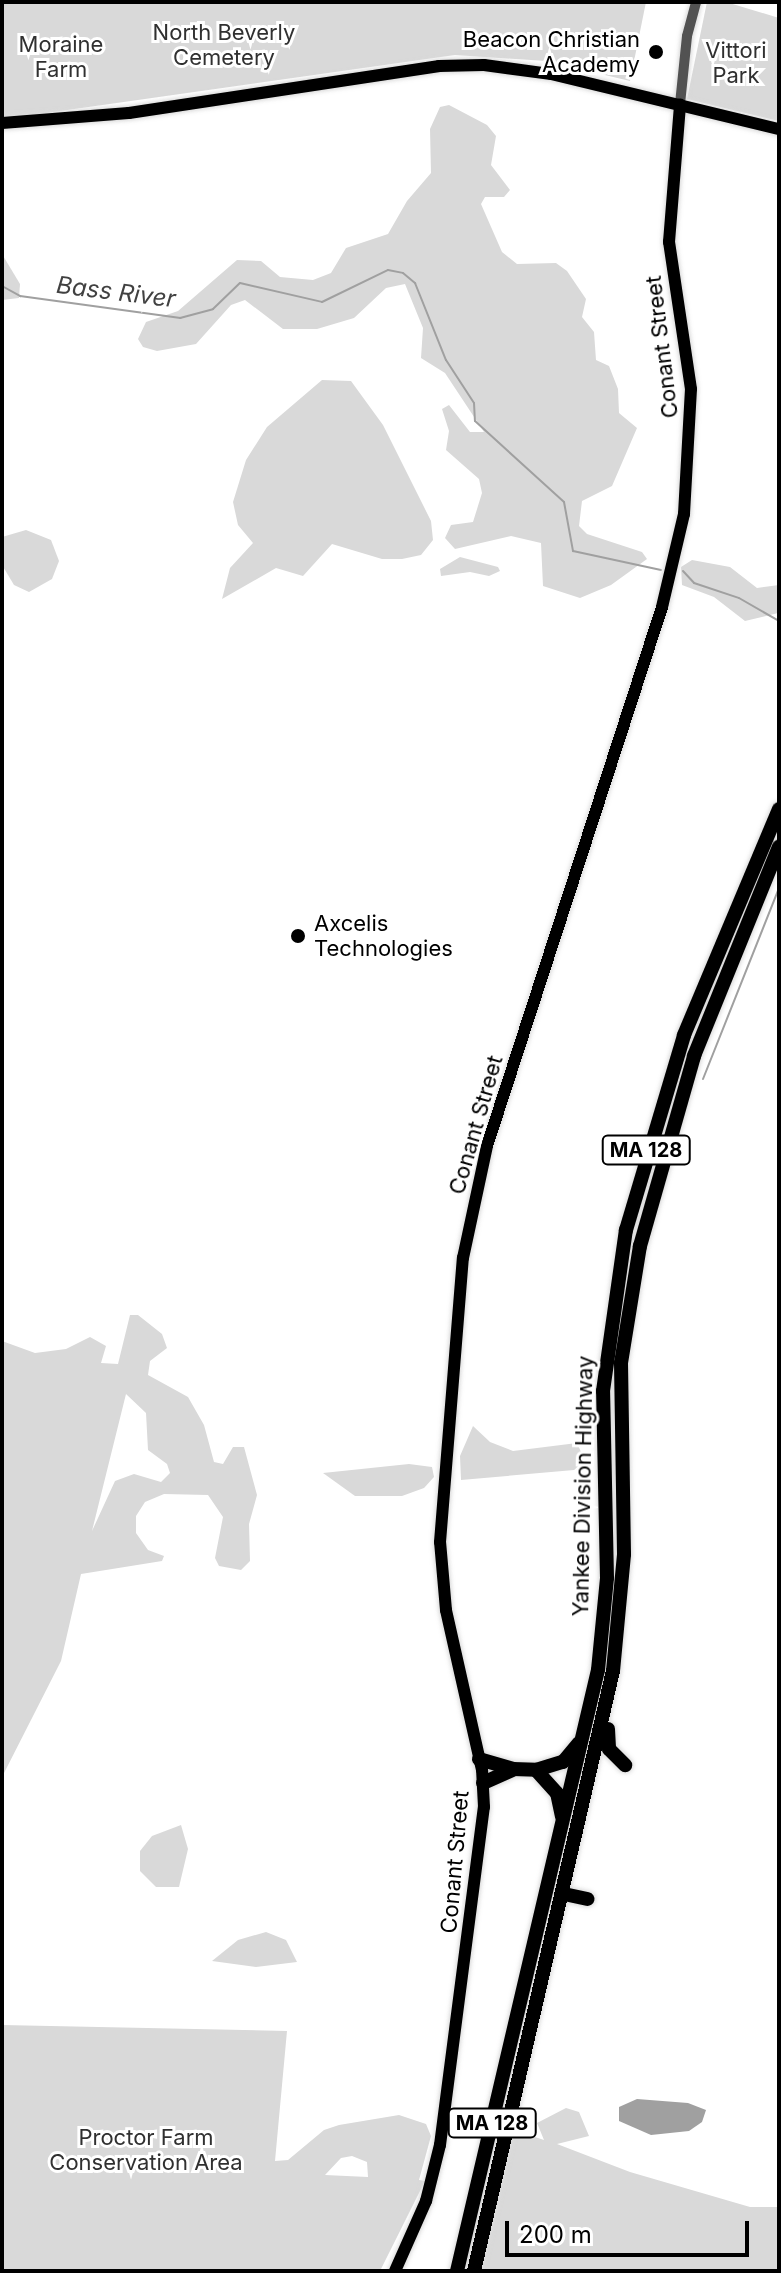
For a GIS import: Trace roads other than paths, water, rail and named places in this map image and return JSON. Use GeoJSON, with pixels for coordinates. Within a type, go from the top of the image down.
{"type":"FeatureCollection","features":[{"type":"Feature","properties":{"kind":"highway","name":"Yankee Division Highway"},"geometry":{"type":"LineString","coordinates":[[457,2271],[586,1728],[606,1601],[607,1344],[626,1230],[684,1035],[779,809]]}},
{"type":"Feature","properties":{"kind":"highway","name":"Yankee Division Highway"},"geometry":{"type":"LineString","coordinates":[[474,2271],[608,1701],[621,1613],[620,1395],[634,1276],[686,1080],[779,847]]}},
{"type":"Feature","properties":{"kind":"highway"},"geometry":{"type":"LineString","coordinates":[[584,1812],[602,1774],[625,1765],[609,1749],[608,1701]]}},
{"type":"Feature","properties":{"kind":"highway"},"geometry":{"type":"LineString","coordinates":[[479,1759],[513,1769],[536,1770],[563,1762],[586,1728]]}},
{"type":"Feature","properties":{"kind":"highway"},"geometry":{"type":"LineString","coordinates":[[483,1783],[513,1769]]}},
{"type":"Feature","properties":{"kind":"highway"},"geometry":{"type":"LineString","coordinates":[[536,1770],[557,1793],[562,1827]]}},
{"type":"Feature","properties":{"kind":"highway"},"geometry":{"type":"LineString","coordinates":[[564,1894],[587,1899]]}},
{"type":"Feature","properties":{"kind":"main road"},"geometry":{"type":"LineString","coordinates":[[2,123],[129,113],[467,65],[526,69],[779,129]]}},
{"type":"Feature","properties":{"kind":"main road","name":"Conant Street"},"geometry":{"type":"LineString","coordinates":[[395,2271],[426,2201],[442,2133],[480,1848],[483,1783],[450,1633],[440,1542],[463,1258],[487,1146],[662,607],[679,540],[692,430],[669,242],[680,104]]}},
{"type":"Feature","properties":{"kind":"street","name":"Conant Street"},"geometry":{"type":"LineString","coordinates":[[680,104],[687,36],[696,2]]}},
{"type":"Feature","properties":{"kind":"waterway","name":"Bass River"},"geometry":{"type":"LineString","coordinates":[[2,286],[20,296],[180,318],[213,309],[240,283],[322,302],[388,270],[403,273],[415,283],[446,360],[474,403],[475,421],[564,502],[573,551],[661,570]]}},
{"type":"Feature","properties":{"kind":"waterway","name":"Bass River"},"geometry":{"type":"LineString","coordinates":[[683,571],[694,583],[739,598],[779,621]]}},
{"type":"Feature","properties":{"kind":"waterway"},"geometry":{"type":"LineString","coordinates":[[703,1079],[779,888]]}},
{"type":"Feature","properties":{"kind":"place","name":"Beacon Christian Academy"},"geometry":{"type":"Point","coordinates":[656,52]}},
{"type":"Feature","properties":{"kind":"place","name":"Axcelis Technologies"},"geometry":{"type":"Point","coordinates":[298,936]}},
{"type":"Feature","properties":{"kind":"park label","name":"North Beverly Cemetery"},"geometry":{"type":"Point","coordinates":[224,44]}},
{"type":"Feature","properties":{"kind":"park label","name":"Moraine Farm"},"geometry":{"type":"Point","coordinates":[61,56]}},
{"type":"Feature","properties":{"kind":"park label","name":"Vittori Park"},"geometry":{"type":"Point","coordinates":[736,62]}},
{"type":"Feature","properties":{"kind":"park label","name":"Proctor Farm Conservation Area"},"geometry":{"type":"Point","coordinates":[146,2150]}}]}
